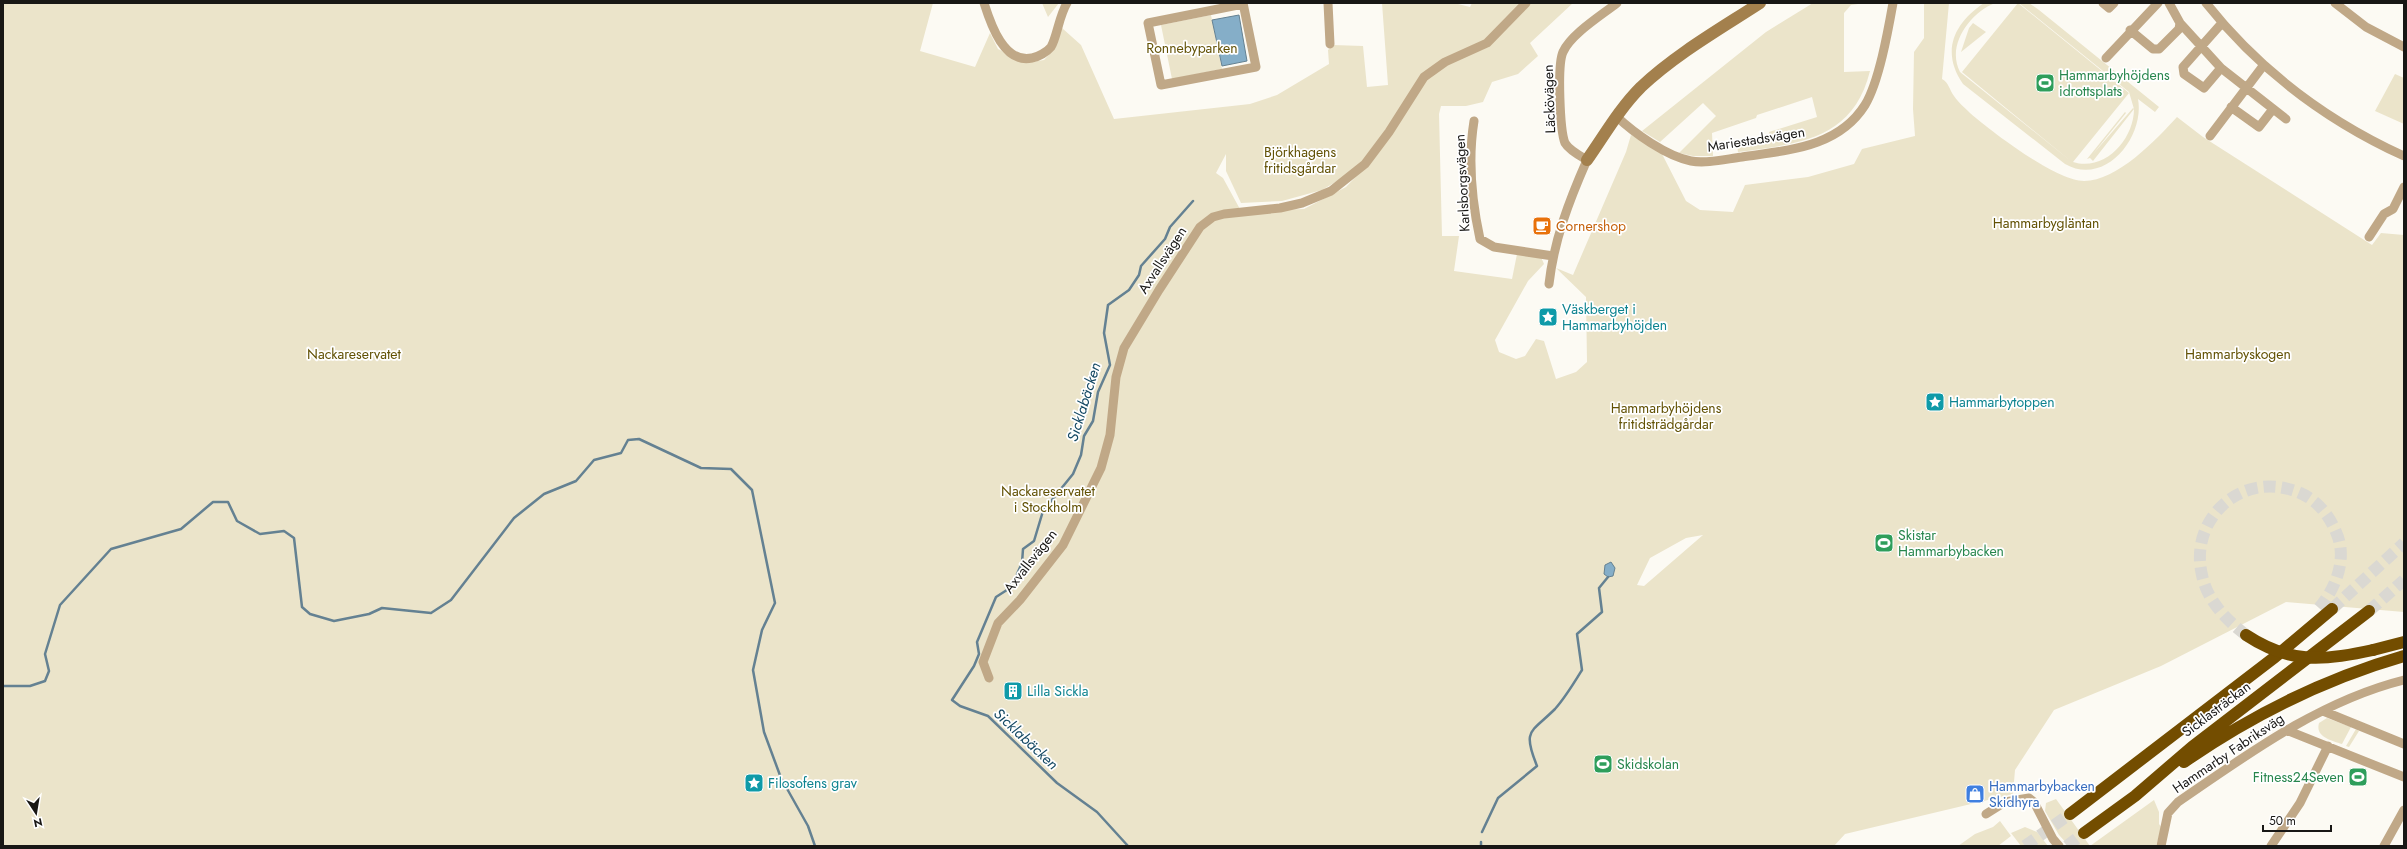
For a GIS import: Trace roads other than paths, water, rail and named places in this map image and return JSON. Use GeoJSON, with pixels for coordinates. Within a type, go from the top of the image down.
{"type":"FeatureCollection","features":[{"type":"Feature","properties":{"kind":"highway"},"geometry":{"type":"LineString","coordinates":[[2216,703],[2234,681],[2302,625],[2319,608]]}},
{"type":"Feature","properties":{"kind":"highway","name":"Sicklasträckan"},"geometry":{"type":"LineString","coordinates":[[2070,814],[2275,657],[2332,609]]}},
{"type":"Feature","properties":{"kind":"highway","name":"Sicklasträckan"},"geometry":{"type":"LineString","coordinates":[[2084,833],[2135,796],[2192,747],[2369,612]]}},
{"type":"Feature","properties":{"kind":"highway"},"geometry":{"type":"LineString","coordinates":[[2246,635],[2263,646],[2281,653],[2304,658],[2335,657],[2373,650],[2404,642]]}},
{"type":"Feature","properties":{"kind":"highway"},"geometry":{"type":"LineString","coordinates":[[2135,796],[2208,746],[2287,700],[2361,670],[2404,656]]}},
{"type":"Feature","properties":{"kind":"street"},"geometry":{"type":"LineString","coordinates":[[984,3],[1003,45],[1012,55],[1023,59],[1034,58],[1051,46],[1058,22],[1067,3]]}},
{"type":"Feature","properties":{"kind":"street"},"geometry":{"type":"LineString","coordinates":[[1243,3],[1256,67],[1162,85],[1148,23],[1243,3]]}},
{"type":"Feature","properties":{"kind":"street"},"geometry":{"type":"LineString","coordinates":[[1328,3],[1330,44]]}},
{"type":"Feature","properties":{"kind":"street","name":"Axvallsvägen"},"geometry":{"type":"LineString","coordinates":[[989,678],[983,662],[998,623],[1020,600],[1063,545],[1101,468],[1110,435],[1116,377],[1124,348],[1159,290],[1200,227],[1213,217],[1224,214],[1280,208],[1302,203],[1331,191],[1368,159],[1424,76],[1445,62],[1487,44],[1526,3]]}},
{"type":"Feature","properties":{"kind":"street","name":"Läckövägen"},"geometry":{"type":"LineString","coordinates":[[1586,160],[1566,144],[1562,132],[1561,60],[1563,52],[1569,44],[1583,30],[1617,3]]}},
{"type":"Feature","properties":{"kind":"street"},"geometry":{"type":"LineString","coordinates":[[1549,284],[1553,256],[1567,206],[1586,160],[1616,116],[1641,87],[1694,46],[1760,3]]}},
{"type":"Feature","properties":{"kind":"street","name":"Mariestadsvägen"},"geometry":{"type":"LineString","coordinates":[[1616,116],[1631,129],[1663,149],[1677,157],[1692,161],[1713,161],[1778,152],[1808,146],[1823,141],[1852,122],[1866,104],[1873,89],[1893,3]]}},
{"type":"Feature","properties":{"kind":"street"},"geometry":{"type":"LineString","coordinates":[[2103,3],[2109,8],[2114,3]]}},
{"type":"Feature","properties":{"kind":"street"},"geometry":{"type":"LineString","coordinates":[[2106,58],[2130,30],[2158,3]]}},
{"type":"Feature","properties":{"kind":"street"},"geometry":{"type":"LineString","coordinates":[[2169,3],[2180,23],[2221,68],[2286,119]]}},
{"type":"Feature","properties":{"kind":"street"},"geometry":{"type":"LineString","coordinates":[[2206,3],[2222,23],[2263,66],[2321,110],[2352,129],[2404,156]]}},
{"type":"Feature","properties":{"kind":"street"},"geometry":{"type":"LineString","coordinates":[[2335,3],[2366,27],[2404,47]]}},
{"type":"Feature","properties":{"kind":"street"},"geometry":{"type":"LineString","coordinates":[[2130,30],[2152,49],[2159,49],[2179,29],[2180,23]]}},
{"type":"Feature","properties":{"kind":"street"},"geometry":{"type":"LineString","coordinates":[[2221,68],[2204,88],[2184,74],[2183,67],[2222,23]]}},
{"type":"Feature","properties":{"kind":"street"},"geometry":{"type":"LineString","coordinates":[[2210,136],[2263,66]]}},
{"type":"Feature","properties":{"kind":"street"},"geometry":{"type":"LineString","coordinates":[[2231,107],[2259,127],[2273,109]]}},
{"type":"Feature","properties":{"kind":"street","name":"Karlsborgsvägen"},"geometry":{"type":"LineString","coordinates":[[1474,121],[1471,139],[1473,186],[1480,239],[1494,247],[1553,256]]}},
{"type":"Feature","properties":{"kind":"street"},"geometry":{"type":"LineString","coordinates":[[2369,237],[2384,214],[2393,209],[2404,187]]}},
{"type":"Feature","properties":{"kind":"street","name":"Hammarby Fabriksväg"},"geometry":{"type":"LineString","coordinates":[[2161,846],[2168,813],[2178,802],[2268,739],[2323,711],[2404,680]]}},
{"type":"Feature","properties":{"kind":"street"},"geometry":{"type":"LineString","coordinates":[[2323,711],[2404,744]]}},
{"type":"Feature","properties":{"kind":"street"},"geometry":{"type":"LineString","coordinates":[[2286,730],[2404,777]]}},
{"type":"Feature","properties":{"kind":"street"},"geometry":{"type":"LineString","coordinates":[[2271,846],[2300,803],[2328,746]]}},
{"type":"Feature","properties":{"kind":"street"},"geometry":{"type":"LineString","coordinates":[[1986,814],[2005,802],[2029,798],[2034,802],[2053,840],[2059,846]]}},
{"type":"Feature","properties":{"kind":"street"},"geometry":{"type":"LineString","coordinates":[[2384,846],[2404,810]]}},
{"type":"Feature","properties":{"kind":"water"},"geometry":{"type":"Polygon","coordinates":[[[1239,15],[1247,61],[1222,66],[1212,20],[1239,15]]]}},
{"type":"Feature","properties":{"kind":"water"},"geometry":{"type":"Polygon","coordinates":[[[1611,562],[1615,568],[1613,576],[1608,577],[1604,574],[1605,565],[1611,562]]]}},
{"type":"Feature","properties":{"kind":"waterway","name":"Sicklabäcken"},"geometry":{"type":"LineString","coordinates":[[1017,574],[1022,563],[1023,549],[1034,541],[1043,511],[1073,474],[1081,455],[1084,436],[1093,421],[1098,392],[1110,365],[1104,333],[1108,305],[1129,290],[1139,275],[1141,266],[1165,239],[1170,227],[1193,201]]}},
{"type":"Feature","properties":{"kind":"waterway"},"geometry":{"type":"LineString","coordinates":[[3,686],[30,686],[45,681],[49,671],[45,654],[60,605],[111,549],[181,529],[213,502],[228,502],[237,521],[260,534],[284,531],[294,538],[302,607],[310,614],[334,621],[369,614],[382,608],[431,613],[451,600],[514,518],[544,494],[576,481],[594,460],[621,453],[628,440],[639,439],[701,468],[731,469],[752,490],[775,603],[762,630],[753,670],[764,732],[781,778],[808,826],[815,846]]}},
{"type":"Feature","properties":{"kind":"waterway"},"geometry":{"type":"LineString","coordinates":[[1482,832],[1498,798],[1537,766],[1530,745],[1531,733],[1559,705],[1582,670],[1577,634],[1602,612],[1599,588],[1608,577]]}},
{"type":"Feature","properties":{"kind":"waterway","name":"Sicklabäcken"},"geometry":{"type":"LineString","coordinates":[[1012,582],[1010,588],[996,597],[977,642],[979,654],[974,666],[952,700],[960,706],[988,716],[1057,783],[1097,812],[1128,846]]}},
{"type":"Feature","properties":{"kind":"tunnel"},"geometry":{"type":"LineString","coordinates":[[2246,635],[2231,623],[2218,609],[2208,593],[2202,575],[2200,555],[2203,537],[2211,520],[2222,506],[2236,495],[2253,489],[2272,487],[2292,490],[2307,496],[2319,506],[2329,518],[2339,542],[2341,552],[2340,562],[2331,591],[2319,608]]}},
{"type":"Feature","properties":{"kind":"tunnel"},"geometry":{"type":"LineString","coordinates":[[2332,609],[2404,543]]}},
{"type":"Feature","properties":{"kind":"tunnel"},"geometry":{"type":"LineString","coordinates":[[2369,611],[2404,580]]}},
{"type":"Feature","properties":{"kind":"tunnel"},"geometry":{"type":"LineString","coordinates":[[2025,846],[2070,814]]}},
{"type":"Feature","properties":{"kind":"tunnel"},"geometry":{"type":"LineString","coordinates":[[2067,846],[2084,833]]}},
{"type":"Feature","properties":{"kind":"place","name":"Hammarbyhöjdens idrottsplats"},"geometry":{"type":"Point","coordinates":[2045,83]}},
{"type":"Feature","properties":{"kind":"place","name":"Cornershop"},"geometry":{"type":"Point","coordinates":[1542,226]}},
{"type":"Feature","properties":{"kind":"place","name":"Väskberget i Hammarbyhöjden"},"geometry":{"type":"Point","coordinates":[1548,317]}},
{"type":"Feature","properties":{"kind":"place","name":"Hammarbytoppen"},"geometry":{"type":"Point","coordinates":[1935,402]}},
{"type":"Feature","properties":{"kind":"place","name":"Skistar Hammarbybacken"},"geometry":{"type":"Point","coordinates":[1884,543]}},
{"type":"Feature","properties":{"kind":"place","name":"Lilla Sickla"},"geometry":{"type":"Point","coordinates":[1013,691]}},
{"type":"Feature","properties":{"kind":"place","name":"Skidskolan"},"geometry":{"type":"Point","coordinates":[1603,764]}},
{"type":"Feature","properties":{"kind":"place","name":"Fitness24Seven"},"geometry":{"type":"Point","coordinates":[2358,777]}},
{"type":"Feature","properties":{"kind":"place","name":"Filosofens grav"},"geometry":{"type":"Point","coordinates":[754,783]}},
{"type":"Feature","properties":{"kind":"place","name":"Hammarbybacken Skidhyra"},"geometry":{"type":"Point","coordinates":[1975,794]}},
{"type":"Feature","properties":{"kind":"park label","name":"Ronnebyparken"},"geometry":{"type":"Point","coordinates":[1192,48]}},
{"type":"Feature","properties":{"kind":"park label","name":"Björkhagens fritidsgårdar"},"geometry":{"type":"Point","coordinates":[1300,160]}},
{"type":"Feature","properties":{"kind":"park label","name":"Hammarbygläntan"},"geometry":{"type":"Point","coordinates":[2046,223]}},
{"type":"Feature","properties":{"kind":"park label","name":"Nackareservatet"},"geometry":{"type":"Point","coordinates":[354,354]}},
{"type":"Feature","properties":{"kind":"park label","name":"Hammarbyskogen"},"geometry":{"type":"Point","coordinates":[2238,354]}},
{"type":"Feature","properties":{"kind":"park label","name":"Hammarbyhöjdens fritidsträdgårdar"},"geometry":{"type":"Point","coordinates":[1666,416]}},
{"type":"Feature","properties":{"kind":"park label","name":"Nackareservatet i Stockholm"},"geometry":{"type":"Point","coordinates":[1048,500]}}]}
